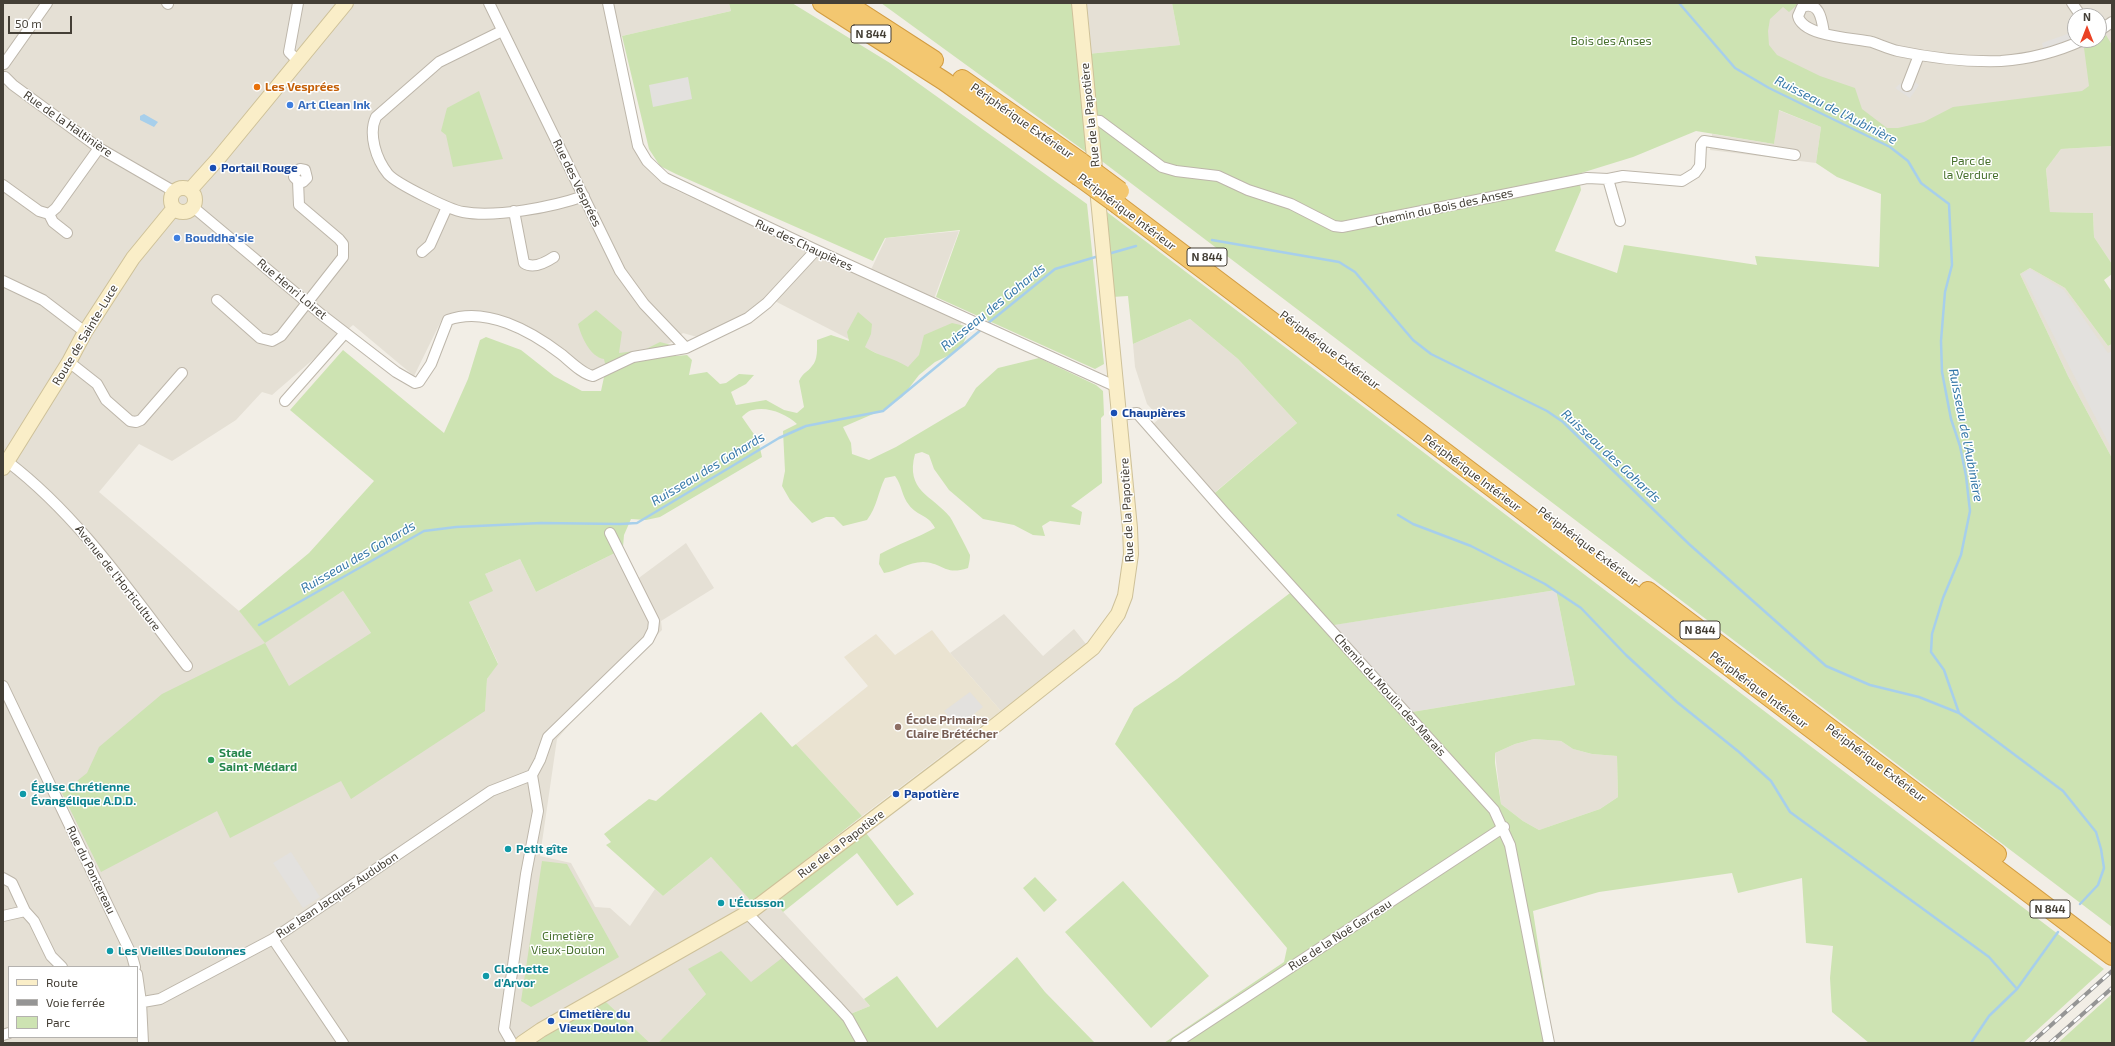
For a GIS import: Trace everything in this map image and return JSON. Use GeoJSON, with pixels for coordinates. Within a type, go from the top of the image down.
{"type":"FeatureCollection","features":[{"type":"Feature","properties":{"kind":"highway","name":"Périphérique Intérieur"},"geometry":{"type":"LineString","coordinates":[[822,3],[1080,169],[2105,941],[2112,956]]}},
{"type":"Feature","properties":{"kind":"highway","name":"Périphérique Extérieur"},"geometry":{"type":"LineString","coordinates":[[846,3],[1018,116],[1080,169]]}},
{"type":"Feature","properties":{"kind":"highway"},"geometry":{"type":"LineString","coordinates":[[865,3],[885,19],[890,31]]}},
{"type":"Feature","properties":{"kind":"street"},"geometry":{"type":"LineString","coordinates":[[4,77],[7,70],[3,64],[47,3]]}},
{"type":"Feature","properties":{"kind":"street"},"geometry":{"type":"LineString","coordinates":[[298,3],[289,52],[299,62]]}},
{"type":"Feature","properties":{"kind":"street"},"geometry":{"type":"LineString","coordinates":[[190,190],[299,62],[346,3]]}},
{"type":"Feature","properties":{"kind":"street","name":"Rue des Vesprées"},"geometry":{"type":"LineString","coordinates":[[489,3],[620,271],[644,304],[686,348]]}},
{"type":"Feature","properties":{"kind":"street","name":"Rue des Chaupières"},"geometry":{"type":"LineString","coordinates":[[608,3],[635,136],[642,154],[652,167],[674,183],[816,250],[1117,387]]}},
{"type":"Feature","properties":{"kind":"street","name":"Rue de la Papotière"},"geometry":{"type":"LineString","coordinates":[[522,1043],[541,1030],[747,913],[972,744],[1092,648],[1106,632],[1118,614],[1125,596],[1131,554],[1130,528],[1079,3]]}},
{"type":"Feature","properties":{"kind":"street"},"geometry":{"type":"LineString","coordinates":[[502,31],[439,62],[376,117],[372,126],[372,139],[382,165],[397,181],[447,207],[464,212],[514,211],[584,196]]}},
{"type":"Feature","properties":{"kind":"street"},"geometry":{"type":"LineString","coordinates":[[1824,33],[1844,39],[1872,42],[1897,51],[1919,55],[1984,61],[2018,59],[2045,55],[2067,46]]}},
{"type":"Feature","properties":{"kind":"street"},"geometry":{"type":"LineString","coordinates":[[1907,86],[1919,55]]}},
{"type":"Feature","properties":{"kind":"street","name":"Rue de la Haltinière"},"geometry":{"type":"LineString","coordinates":[[4,77],[99,148],[175,192]]}},
{"type":"Feature","properties":{"kind":"street","name":"Chemin du Bois des Anses"},"geometry":{"type":"LineString","coordinates":[[1090,120],[1100,121],[1162,167],[1176,171],[1218,176],[1248,190],[1291,204],[1334,226],[1358,225],[1449,205],[1587,178],[1608,179],[1623,176],[1682,181],[1695,173],[1700,166],[1701,145],[1704,141],[1796,155]]}},
{"type":"Feature","properties":{"kind":"street"},"geometry":{"type":"LineString","coordinates":[[49,214],[56,208],[99,148]]}},
{"type":"Feature","properties":{"kind":"street"},"geometry":{"type":"LineString","coordinates":[[1608,179],[1620,220]]}},
{"type":"Feature","properties":{"kind":"street"},"geometry":{"type":"LineString","coordinates":[[218,300],[260,338],[272,341],[281,336],[342,257],[344,250],[339,238],[299,205],[298,181]]}},
{"type":"Feature","properties":{"kind":"street"},"geometry":{"type":"LineString","coordinates":[[3,185],[39,211],[49,214],[53,222],[67,233]]}},
{"type":"Feature","properties":{"kind":"street"},"geometry":{"type":"LineString","coordinates":[[180,189],[190,190],[194,196],[193,207],[184,212],[174,208],[172,198],[175,192],[180,189]]}},
{"type":"Feature","properties":{"kind":"street","name":"Rue Henri Loiret"},"geometry":{"type":"LineString","coordinates":[[193,207],[345,333],[412,382],[419,382],[431,364],[448,320],[468,316],[481,316],[500,320],[537,339],[585,373],[594,376],[633,357],[686,348]]}},
{"type":"Feature","properties":{"kind":"street"},"geometry":{"type":"LineString","coordinates":[[422,252],[430,245],[447,207]]}},
{"type":"Feature","properties":{"kind":"street","name":"Route de Sainte-Luce"},"geometry":{"type":"LineString","coordinates":[[5,465],[69,362],[85,332],[142,245],[174,208]]}},
{"type":"Feature","properties":{"kind":"street"},"geometry":{"type":"LineString","coordinates":[[514,211],[524,263],[529,265],[544,263],[554,257]]}},
{"type":"Feature","properties":{"kind":"street"},"geometry":{"type":"LineString","coordinates":[[686,348],[757,312],[816,250]]}},
{"type":"Feature","properties":{"kind":"street"},"geometry":{"type":"LineString","coordinates":[[3,281],[43,300],[85,332]]}},
{"type":"Feature","properties":{"kind":"street"},"geometry":{"type":"LineString","coordinates":[[285,401],[345,333]]}},
{"type":"Feature","properties":{"kind":"street"},"geometry":{"type":"LineString","coordinates":[[69,362],[96,384],[106,400],[130,421],[136,422],[141,420],[182,373]]}},
{"type":"Feature","properties":{"kind":"street","name":"Chemin du Moulin des Marais"},"geometry":{"type":"LineString","coordinates":[[1119,415],[1136,413],[1214,502],[1494,810],[1504,827],[1510,845],[1523,904],[1549,1043]]}},
{"type":"Feature","properties":{"kind":"street","name":"Avenue de l'Horticulture"},"geometry":{"type":"LineString","coordinates":[[5,465],[32,481],[80,528],[187,666]]}},
{"type":"Feature","properties":{"kind":"street"},"geometry":{"type":"LineString","coordinates":[[512,1043],[504,1030],[526,874],[538,811],[532,775],[540,760],[548,737],[648,640],[653,630],[654,621],[647,605],[610,533]]}},
{"type":"Feature","properties":{"kind":"street","name":"Rue du Pontereau"},"geometry":{"type":"LineString","coordinates":[[3,686],[132,956],[135,966]]}},
{"type":"Feature","properties":{"kind":"street","name":"Rue Jean Jacques Audubon"},"geometry":{"type":"LineString","coordinates":[[139,1003],[160,999],[273,939],[491,791],[532,775]]}},
{"type":"Feature","properties":{"kind":"street","name":"Rue de la Noë Garreau"},"geometry":{"type":"LineString","coordinates":[[1176,1043],[1504,827]]}},
{"type":"Feature","properties":{"kind":"street"},"geometry":{"type":"LineString","coordinates":[[3,878],[12,883],[25,911],[34,921],[51,956],[61,966]]}},
{"type":"Feature","properties":{"kind":"street"},"geometry":{"type":"LineString","coordinates":[[3,916],[25,911]]}},
{"type":"Feature","properties":{"kind":"street"},"geometry":{"type":"LineString","coordinates":[[747,913],[848,1018],[862,1043]]}},
{"type":"Feature","properties":{"kind":"street"},"geometry":{"type":"LineString","coordinates":[[273,939],[343,1043]]}},
{"type":"Feature","properties":{"kind":"street"},"geometry":{"type":"LineString","coordinates":[[138,988],[143,1043]]}},
{"type":"Feature","properties":{"kind":"shaded area"},"geometry":{"type":"Polygon","coordinates":[[[3,3],[729,3],[731,11],[622,36],[611,45],[632,144],[637,154],[656,177],[675,190],[867,278],[886,238],[959,231],[931,307],[962,321],[956,340],[909,370],[767,297],[757,308],[697,337],[683,333],[670,343],[597,372],[591,372],[554,345],[465,312],[444,315],[414,376],[353,325],[272,395],[262,392],[236,420],[172,461],[139,444],[99,492],[239,611],[265,642],[343,591],[371,633],[485,711],[487,679],[498,663],[469,602],[485,574],[520,559],[536,592],[617,552],[632,583],[686,543],[714,588],[661,621],[662,630],[582,710],[557,739],[540,856],[571,863],[595,907],[610,908],[630,926],[655,889],[663,896],[711,857],[752,901],[1001,711],[950,653],[1004,614],[1043,656],[1074,629],[1094,654],[775,903],[870,1006],[843,1017],[751,982],[706,994],[658,1043],[650,1043],[605,1001],[534,1043],[3,1043],[3,3]]]}},
{"type":"Feature","properties":{"kind":"shaded area"},"geometry":{"type":"Polygon","coordinates":[[[1072,3],[1172,3],[1180,45],[1077,55],[1072,3]]]}},
{"type":"Feature","properties":{"kind":"shaded area"},"geometry":{"type":"Polygon","coordinates":[[[1695,3],[2112,3],[2112,88],[1903,139],[1695,3]]]}},
{"type":"Feature","properties":{"kind":"shaded area"},"geometry":{"type":"Polygon","coordinates":[[[2067,34],[2067,44],[2045,55],[2042,43],[2067,34]]]}},
{"type":"Feature","properties":{"kind":"shaded area"},"geometry":{"type":"Polygon","coordinates":[[[688,77],[692,99],[653,107],[649,85],[688,77]]]}},
{"type":"Feature","properties":{"kind":"shaded area"},"geometry":{"type":"Polygon","coordinates":[[[1908,77],[1919,85],[1910,98],[1895,88],[1908,77]]]}},
{"type":"Feature","properties":{"kind":"shaded area"},"geometry":{"type":"Polygon","coordinates":[[[1778,110],[1821,127],[1816,163],[1710,150],[1712,134],[1774,144],[1778,110]]]}},
{"type":"Feature","properties":{"kind":"shaded area"},"geometry":{"type":"Polygon","coordinates":[[[2112,146],[2112,264],[2094,237],[2093,213],[2050,212],[2046,169],[2061,149],[2112,146]]]}},
{"type":"Feature","properties":{"kind":"shaded area"},"geometry":{"type":"Polygon","coordinates":[[[2030,268],[2065,288],[2108,346],[2112,344],[2112,458],[2068,376],[2020,274],[2030,268]]]}},
{"type":"Feature","properties":{"kind":"shaded area"},"geometry":{"type":"Polygon","coordinates":[[[2030,269],[2064,290],[2108,353],[2112,351],[2112,450],[2022,274],[2030,269]]]}},
{"type":"Feature","properties":{"kind":"shaded area"},"geometry":{"type":"Polygon","coordinates":[[[1190,319],[1238,359],[1297,423],[1213,494],[1153,424],[1160,418],[1147,404],[1135,367],[1133,344],[1190,319]]]}},
{"type":"Feature","properties":{"kind":"shaded area"},"geometry":{"type":"Polygon","coordinates":[[[1556,590],[1575,685],[1406,713],[1327,626],[1556,590]]]}},
{"type":"Feature","properties":{"kind":"shaded area","name":"École Primaire Claire Brétécher"},"geometry":{"type":"Polygon","coordinates":[[[932,630],[950,653],[1001,711],[862,816],[796,744],[868,686],[844,657],[876,634],[895,655],[932,630]]]}},
{"type":"Feature","properties":{"kind":"shaded area"},"geometry":{"type":"Polygon","coordinates":[[[970,692],[983,707],[957,727],[944,711],[970,692]]]}},
{"type":"Feature","properties":{"kind":"shaded area"},"geometry":{"type":"Polygon","coordinates":[[[1534,739],[1561,741],[1573,749],[1592,754],[1617,756],[1618,797],[1600,809],[1539,830],[1523,821],[1501,804],[1495,753],[1515,744],[1534,739]]]}},
{"type":"Feature","properties":{"kind":"shaded area"},"geometry":{"type":"Polygon","coordinates":[[[291,852],[320,897],[303,908],[273,863],[291,852]]]}},
{"type":"Feature","properties":{"kind":"green space"},"geometry":{"type":"Polygon","coordinates":[[[729,3],[792,3],[890,63],[1087,204],[1104,364],[1095,369],[936,297],[960,230],[885,238],[873,261],[660,166],[649,149],[622,36],[731,11],[729,3]]]}},
{"type":"Feature","properties":{"kind":"green space"},"geometry":{"type":"Polygon","coordinates":[[[881,3],[1072,3],[1077,55],[1180,45],[1172,3],[1795,3],[1797,5],[1789,12],[1783,7],[1770,19],[1768,31],[1769,45],[1777,55],[1820,76],[1855,88],[1862,109],[1887,128],[1898,128],[1924,122],[1953,107],[2082,91],[2089,86],[2084,48],[2107,48],[2107,37],[2112,45],[2112,146],[2061,149],[2046,169],[2050,212],[2093,213],[2094,237],[2112,264],[2112,274],[2104,280],[2112,292],[2112,344],[2108,346],[2065,288],[2030,268],[2020,274],[2068,376],[2112,458],[2112,927],[1103,162],[1086,152],[881,3]],[[1779,110],[1774,144],[1696,131],[1633,157],[1578,174],[1581,190],[1555,251],[1617,273],[1624,245],[1757,265],[1755,256],[1879,267],[1881,194],[1837,177],[1816,163],[1821,127],[1779,110]]]}},
{"type":"Feature","properties":{"kind":"green space"},"geometry":{"type":"Polygon","coordinates":[[[479,91],[503,159],[453,167],[446,135],[441,131],[447,108],[479,91]]]}},
{"type":"Feature","properties":{"kind":"green space"},"geometry":{"type":"Polygon","coordinates":[[[1107,212],[2104,969],[2023,1043],[1869,1043],[1832,1012],[1830,978],[1833,946],[1806,943],[1802,878],[1738,893],[1732,873],[1599,892],[1533,911],[1553,1043],[1164,1043],[1284,962],[1287,948],[1115,744],[1134,708],[1177,679],[1294,590],[1210,497],[1297,423],[1238,359],[1190,319],[1133,344],[1128,296],[1112,297],[1107,212]],[[1556,590],[1328,626],[1406,713],[1575,685],[1556,590]],[[1534,739],[1515,744],[1495,753],[1501,804],[1523,821],[1539,830],[1600,809],[1618,797],[1617,756],[1592,754],[1573,749],[1561,741],[1534,739]]]}},
{"type":"Feature","properties":{"kind":"green space"},"geometry":{"type":"Polygon","coordinates":[[[596,310],[622,332],[619,353],[644,350],[660,342],[671,345],[676,356],[687,355],[692,360],[689,375],[707,372],[720,384],[726,383],[739,374],[754,375],[746,384],[731,392],[736,405],[766,400],[784,410],[797,413],[804,407],[799,381],[802,375],[809,370],[815,361],[817,354],[817,340],[831,335],[849,341],[847,332],[858,312],[872,324],[871,334],[865,347],[875,353],[897,361],[908,367],[919,355],[924,335],[952,323],[965,326],[967,335],[963,344],[954,353],[935,362],[919,375],[902,397],[887,408],[843,427],[851,443],[852,454],[869,460],[896,447],[965,406],[976,388],[998,368],[1039,358],[1096,385],[1103,391],[1104,415],[1101,418],[1102,483],[1071,506],[1082,512],[1080,525],[1050,521],[1042,526],[1045,536],[1033,535],[1014,525],[983,519],[949,490],[934,469],[929,455],[922,452],[915,454],[913,466],[917,484],[928,497],[943,509],[950,517],[970,555],[968,568],[954,571],[936,564],[918,562],[884,573],[879,564],[880,554],[935,528],[926,517],[912,509],[895,476],[885,478],[873,510],[867,520],[843,526],[834,517],[826,517],[812,523],[790,500],[782,486],[785,471],[783,431],[797,424],[788,417],[770,410],[758,409],[747,412],[742,417],[758,440],[762,457],[660,517],[646,520],[631,519],[624,535],[623,547],[617,552],[536,592],[520,559],[485,574],[493,591],[469,602],[498,664],[487,679],[485,711],[351,799],[341,781],[230,838],[217,811],[101,872],[62,793],[87,773],[99,747],[162,694],[265,643],[239,611],[309,553],[374,481],[290,410],[343,350],[444,433],[468,379],[480,340],[486,337],[521,350],[554,376],[582,391],[601,391],[606,368],[604,359],[594,354],[590,350],[581,334],[578,324],[596,310]],[[343,591],[265,643],[289,686],[371,633],[343,591]]]}},
{"type":"Feature","properties":{"kind":"green space"},"geometry":{"type":"Polygon","coordinates":[[[761,712],[792,747],[796,744],[862,816],[752,902],[711,857],[663,896],[606,845],[611,842],[604,834],[649,799],[656,801],[761,712]]]}},
{"type":"Feature","properties":{"kind":"green space"},"geometry":{"type":"Polygon","coordinates":[[[866,833],[914,894],[897,906],[857,853],[783,912],[775,903],[866,833]]]}},
{"type":"Feature","properties":{"kind":"green space","name":"Cimetière Vieux-Doulon"},"geometry":{"type":"Polygon","coordinates":[[[542,861],[567,864],[619,957],[531,1007],[521,1001],[542,861]]]}},
{"type":"Feature","properties":{"kind":"green space"},"geometry":{"type":"Polygon","coordinates":[[[1035,877],[1057,900],[1044,912],[1023,888],[1035,877]]]}},
{"type":"Feature","properties":{"kind":"green space"},"geometry":{"type":"Polygon","coordinates":[[[1123,881],[1209,976],[1151,1028],[1065,932],[1123,881]]]}},
{"type":"Feature","properties":{"kind":"green space"},"geometry":{"type":"Polygon","coordinates":[[[721,951],[751,982],[782,958],[843,1017],[870,1006],[864,999],[897,976],[937,1028],[1017,957],[1045,992],[1095,1043],[658,1043],[706,994],[688,969],[721,951]]]}},
{"type":"Feature","properties":{"kind":"green space"},"geometry":{"type":"Polygon","coordinates":[[[2112,994],[2112,1043],[2058,1043],[2112,994]]]}},
{"type":"Feature","properties":{"kind":"green space"},"geometry":{"type":"Polygon","coordinates":[[[605,1001],[650,1043],[534,1043],[605,1001]]]}},
{"type":"Feature","properties":{"kind":"water"},"geometry":{"type":"Polygon","coordinates":[[[144,114],[158,122],[154,127],[140,120],[140,116],[144,114]]]}},
{"type":"Feature","properties":{"kind":"waterway","name":"Ruisseau de l'Aubinière"},"geometry":{"type":"LineString","coordinates":[[1679,3],[1735,68],[1769,88],[1890,147],[1908,161],[1921,183],[1949,204],[1952,265],[1945,292],[1941,341],[1942,372],[1951,419],[1960,446],[1966,476],[1970,511],[1961,555],[1943,598],[1932,634],[1931,652],[1944,670],[1959,713],[2063,791],[2096,832],[2104,868],[2098,885],[2080,904]]}},
{"type":"Feature","properties":{"kind":"waterway","name":"Ruisseau des Gohards"},"geometry":{"type":"LineString","coordinates":[[1212,240],[1339,262],[1355,272],[1413,340],[1431,354],[1547,411],[1563,422],[1689,544],[1826,666],[1870,685],[1919,697],[1959,713]]}},
{"type":"Feature","properties":{"kind":"waterway","name":"Ruisseau des Gohards"},"geometry":{"type":"LineString","coordinates":[[1108,254],[1136,246]]}},
{"type":"Feature","properties":{"kind":"waterway","name":"Ruisseau des Gohards"},"geometry":{"type":"LineString","coordinates":[[987,324],[1055,269],[1099,256]]}},
{"type":"Feature","properties":{"kind":"waterway","name":"Ruisseau des Gohards"},"geometry":{"type":"LineString","coordinates":[[259,625],[424,531],[456,527],[541,523],[637,523],[779,438],[806,426],[883,411],[982,329]]}},
{"type":"Feature","properties":{"kind":"waterway"},"geometry":{"type":"LineString","coordinates":[[1398,515],[1413,524],[1471,546],[1545,584],[1581,608],[1626,655],[1677,702],[1739,752],[1771,781],[1790,812],[1989,957],[2017,989]]}},
{"type":"Feature","properties":{"kind":"waterway","name":"Ruisseau de l'Aubinière"},"geometry":{"type":"LineString","coordinates":[[1971,1043],[1989,1016],[2017,989],[2058,932]]}},
{"type":"Feature","properties":{"kind":"railway"},"geometry":{"type":"LineString","coordinates":[[2031,1043],[2112,971]]}},
{"type":"Feature","properties":{"kind":"railway"},"geometry":{"type":"LineString","coordinates":[[2050,1043],[2112,988]]}},
{"type":"Feature","properties":{"kind":"place","name":"Les Vesprées"},"geometry":{"type":"Point","coordinates":[257,87]}},
{"type":"Feature","properties":{"kind":"place","name":"Art Clean Ink"},"geometry":{"type":"Point","coordinates":[290,105]}},
{"type":"Feature","properties":{"kind":"place","name":"Portail Rouge"},"geometry":{"type":"Point","coordinates":[213,168]}},
{"type":"Feature","properties":{"kind":"place","name":"Bouddha'sie"},"geometry":{"type":"Point","coordinates":[177,238]}},
{"type":"Feature","properties":{"kind":"place","name":"Chaupières"},"geometry":{"type":"Point","coordinates":[1114,413]}},
{"type":"Feature","properties":{"kind":"place","name":"École Primaire Claire Brétécher"},"geometry":{"type":"Point","coordinates":[898,727]}},
{"type":"Feature","properties":{"kind":"place","name":"Stade Saint-Médard"},"geometry":{"type":"Point","coordinates":[211,760]}},
{"type":"Feature","properties":{"kind":"place","name":"Église Chrétienne Évangélique A.D.D."},"geometry":{"type":"Point","coordinates":[23,794]}},
{"type":"Feature","properties":{"kind":"place","name":"Papotière"},"geometry":{"type":"Point","coordinates":[896,794]}},
{"type":"Feature","properties":{"kind":"place","name":"Petit gîte"},"geometry":{"type":"Point","coordinates":[508,849]}},
{"type":"Feature","properties":{"kind":"place","name":"L'Écusson"},"geometry":{"type":"Point","coordinates":[721,903]}},
{"type":"Feature","properties":{"kind":"place","name":"Les Vieilles Doulonnes"},"geometry":{"type":"Point","coordinates":[110,951]}},
{"type":"Feature","properties":{"kind":"place","name":"Clochette d'Arvor"},"geometry":{"type":"Point","coordinates":[486,976]}},
{"type":"Feature","properties":{"kind":"place","name":"Cimetière du Vieux Doulon"},"geometry":{"type":"Point","coordinates":[551,1021]}},
{"type":"Feature","properties":{"kind":"park label","name":"Bois des Anses"},"geometry":{"type":"Point","coordinates":[1611,41]}},
{"type":"Feature","properties":{"kind":"park label","name":"Parc de la Verdure"},"geometry":{"type":"Point","coordinates":[1971,168]}}]}
